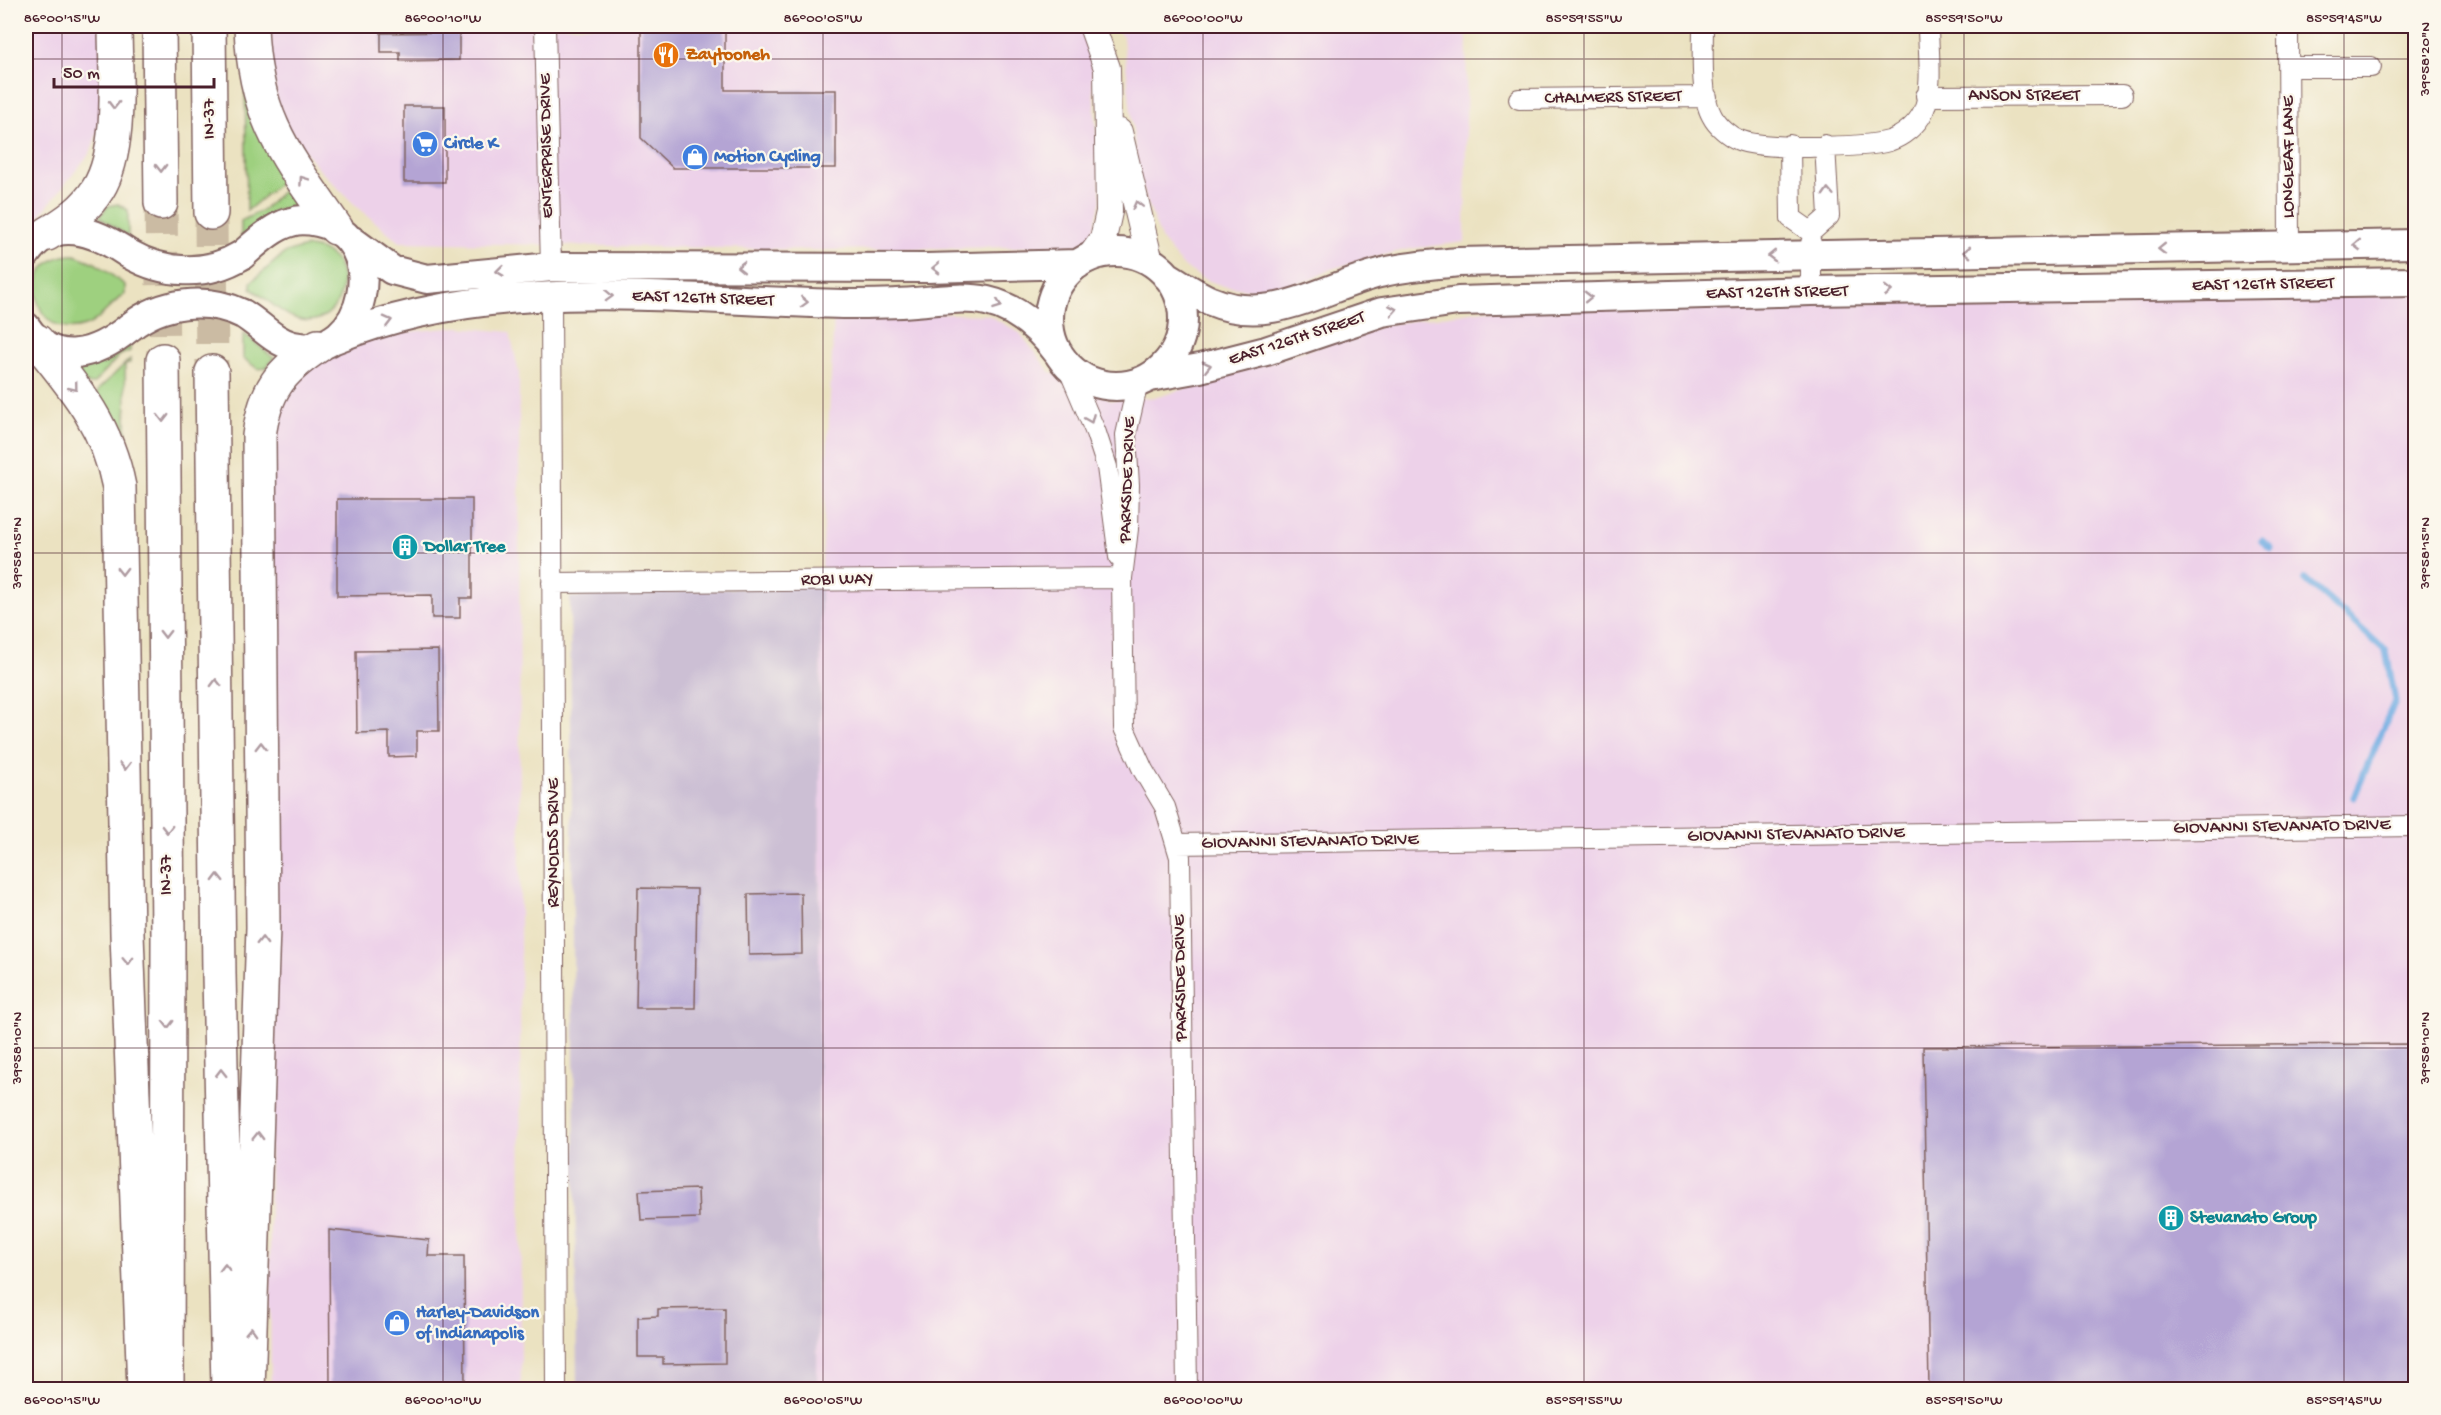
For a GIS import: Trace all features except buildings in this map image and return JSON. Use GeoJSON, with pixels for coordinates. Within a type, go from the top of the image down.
{"type":"FeatureCollection","features":[{"type":"Feature","properties":{"kind":"highway"},"geometry":{"type":"LineString","coordinates":[[35,241],[64,224],[90,201],[106,170],[113,129],[115,26]]}},
{"type":"Feature","properties":{"kind":"highway"},"geometry":{"type":"LineString","coordinates":[[159,26],[161,202]]}},
{"type":"Feature","properties":{"kind":"highway","name":"IN-37"},"geometry":{"type":"LineString","coordinates":[[209,26],[211,213]]}},
{"type":"Feature","properties":{"kind":"highway"},"geometry":{"type":"LineString","coordinates":[[251,26],[255,77],[269,122],[287,159],[343,234]]}},
{"type":"Feature","properties":{"kind":"highway"},"geometry":{"type":"LineString","coordinates":[[30,333],[91,410],[110,449],[119,487],[127,934],[144,1389]]}},
{"type":"Feature","properties":{"kind":"highway"},"geometry":{"type":"LineString","coordinates":[[248,1389],[263,927],[259,436],[267,399],[279,379],[296,361],[325,343]]}},
{"type":"Feature","properties":{"kind":"highway","name":"IN-37"},"geometry":{"type":"LineString","coordinates":[[163,360],[168,924],[167,1389]]}},
{"type":"Feature","properties":{"kind":"highway"},"geometry":{"type":"LineString","coordinates":[[212,372],[219,974],[228,1389]]}},
{"type":"Feature","properties":{"kind":"main road"},"geometry":{"type":"LineString","coordinates":[[30,333],[51,351],[70,353],[87,351],[111,342],[153,311],[182,305],[223,306],[243,314],[283,343],[305,347],[325,343],[349,325],[362,297],[362,268],[343,234],[307,220],[290,222],[266,235],[242,255],[209,268],[184,270],[155,268],[105,238],[81,230],[60,230],[35,241]]}},
{"type":"Feature","properties":{"kind":"main road","name":"EAST 126TH STREET"},"geometry":{"type":"LineString","coordinates":[[343,234],[385,267],[414,278],[449,279],[504,270],[551,267],[926,268],[1084,260]]}},
{"type":"Feature","properties":{"kind":"main road","name":"EAST 126TH STREET"},"geometry":{"type":"LineString","coordinates":[[1159,269],[1210,301],[1237,308],[1260,310],[1305,301],[1380,273],[1458,262],[1811,243],[2289,246],[2415,244]]}},
{"type":"Feature","properties":{"kind":"main road"},"geometry":{"type":"LineString","coordinates":[[1121,252],[1159,269],[1180,302],[1182,331],[1171,357],[1144,380],[1119,386],[1100,384],[1082,377],[1063,359],[1049,327],[1052,298],[1067,273],[1084,260],[1121,252]]}},
{"type":"Feature","properties":{"kind":"main road","name":"EAST 126TH STREET"},"geometry":{"type":"LineString","coordinates":[[1144,380],[1266,351],[1341,323],[1420,305],[1495,299],[1811,291],[2415,282]]}},
{"type":"Feature","properties":{"kind":"main road","name":"EAST 126TH STREET"},"geometry":{"type":"LineString","coordinates":[[325,343],[369,326],[434,311],[509,299],[551,296],[852,304],[975,300],[1001,306],[1023,317],[1063,359]]}},
{"type":"Feature","properties":{"kind":"street","name":"ENTERPRISE DRIVE"},"geometry":{"type":"LineString","coordinates":[[545,26],[551,267]]}},
{"type":"Feature","properties":{"kind":"street"},"geometry":{"type":"LineString","coordinates":[[1084,260],[1103,239],[1109,212],[1107,68],[1092,26]]}},
{"type":"Feature","properties":{"kind":"street"},"geometry":{"type":"LineString","coordinates":[[1703,26],[1707,97],[1711,116],[1724,130],[1738,140],[1755,145],[1870,145],[1903,135],[1923,112],[1926,96],[1928,26]]}},
{"type":"Feature","properties":{"kind":"street","name":"LONGLEAF LANE"},"geometry":{"type":"LineString","coordinates":[[2288,26],[2289,246]]}},
{"type":"Feature","properties":{"kind":"street"},"geometry":{"type":"LineString","coordinates":[[2288,67],[2371,67]]}},
{"type":"Feature","properties":{"kind":"street"},"geometry":{"type":"LineString","coordinates":[[1108,88],[1159,269]]}},
{"type":"Feature","properties":{"kind":"street","name":"ANSON STREET"},"geometry":{"type":"LineString","coordinates":[[1926,96],[2122,95]]}},
{"type":"Feature","properties":{"kind":"street","name":"CHALMERS STREET"},"geometry":{"type":"LineString","coordinates":[[1520,99],[1707,97]]}},
{"type":"Feature","properties":{"kind":"street"},"geometry":{"type":"LineString","coordinates":[[1790,145],[1791,218],[1811,243]]}},
{"type":"Feature","properties":{"kind":"street"},"geometry":{"type":"LineString","coordinates":[[1811,291],[1811,243],[1829,216],[1825,145]]}},
{"type":"Feature","properties":{"kind":"street","name":"REYNOLDS DRIVE"},"geometry":{"type":"LineString","coordinates":[[551,296],[556,1389]]}},
{"type":"Feature","properties":{"kind":"street","name":"PARKSIDE DRIVE"},"geometry":{"type":"LineString","coordinates":[[1063,359],[1096,433],[1107,467],[1122,578],[1124,728],[1143,770],[1165,807],[1180,857],[1187,1389]]}},
{"type":"Feature","properties":{"kind":"street","name":"PARKSIDE DRIVE"},"geometry":{"type":"LineString","coordinates":[[1122,578],[1128,529],[1126,435],[1144,380]]}},
{"type":"Feature","properties":{"kind":"street","name":"ROBI WAY"},"geometry":{"type":"LineString","coordinates":[[552,583],[1122,578]]}},
{"type":"Feature","properties":{"kind":"street","name":"GIOVANNI STEVANATO DRIVE"},"geometry":{"type":"LineString","coordinates":[[1176,844],[2415,825]]}},
{"type":"Feature","properties":{"kind":"shaded area"},"geometry":{"type":"Polygon","coordinates":[[[26,26],[102,26],[102,121],[90,153],[26,233],[26,26]]]}},
{"type":"Feature","properties":{"kind":"shaded area"},"geometry":{"type":"Polygon","coordinates":[[[267,26],[1101,26],[1090,45],[1101,200],[1092,236],[1078,246],[821,250],[400,242],[359,209],[319,169],[279,118],[267,26]]]}},
{"type":"Feature","properties":{"kind":"shaded area"},"geometry":{"type":"Polygon","coordinates":[[[1123,26],[1467,26],[1465,242],[1409,249],[1331,269],[1310,280],[1261,291],[1223,286],[1202,278],[1183,266],[1162,241],[1137,168],[1123,37],[1118,31],[1123,26]]]}},
{"type":"Feature","properties":{"kind":"shaded area"},"geometry":{"type":"Polygon","coordinates":[[[2415,293],[2415,1389],[817,1390],[821,584],[834,315],[881,312],[988,315],[1020,333],[1050,372],[1112,400],[1158,397],[1389,324],[1485,310],[2415,293]]]}},
{"type":"Feature","properties":{"kind":"shaded area"},"geometry":{"type":"Polygon","coordinates":[[[458,327],[510,332],[519,373],[521,1389],[271,1390],[265,471],[278,402],[312,341],[458,327]]]}},
{"type":"Feature","properties":{"kind":"shaded area"},"geometry":{"type":"Polygon","coordinates":[[[821,584],[817,1389],[577,1389],[570,597],[821,584]]]}},
{"type":"Feature","properties":{"kind":"green space"},"geometry":{"type":"Polygon","coordinates":[[[245,81],[283,173],[281,182],[247,211],[245,81]]]}},
{"type":"Feature","properties":{"kind":"green space"},"geometry":{"type":"Polygon","coordinates":[[[286,188],[295,189],[303,204],[274,211],[241,237],[241,221],[263,210],[286,188]]]}},
{"type":"Feature","properties":{"kind":"green space"},"geometry":{"type":"Polygon","coordinates":[[[118,204],[128,210],[128,236],[99,217],[108,206],[118,204]]]}},
{"type":"Feature","properties":{"kind":"green space"},"geometry":{"type":"Polygon","coordinates":[[[307,247],[325,252],[336,261],[342,275],[342,289],[337,303],[327,314],[314,320],[291,317],[251,289],[251,282],[286,252],[307,247]]]}},
{"type":"Feature","properties":{"kind":"green space"},"geometry":{"type":"Polygon","coordinates":[[[75,255],[95,263],[125,285],[125,294],[90,324],[67,328],[52,322],[42,311],[37,297],[37,282],[43,269],[56,259],[75,255]]]}},
{"type":"Feature","properties":{"kind":"green space"},"geometry":{"type":"Polygon","coordinates":[[[243,333],[274,358],[266,368],[258,369],[243,358],[243,333]]]}},
{"type":"Feature","properties":{"kind":"green space"},"geometry":{"type":"Polygon","coordinates":[[[130,345],[130,351],[120,355],[93,384],[84,383],[78,370],[106,363],[130,345]]]}},
{"type":"Feature","properties":{"kind":"green space"},"geometry":{"type":"Polygon","coordinates":[[[130,359],[130,363],[125,364],[127,469],[96,399],[98,390],[130,359]]]}},
{"type":"Feature","properties":{"kind":"waterway"},"geometry":{"type":"LineString","coordinates":[[2262,541],[2271,548]]}},
{"type":"Feature","properties":{"kind":"waterway"},"geometry":{"type":"LineString","coordinates":[[2305,579],[2386,651],[2395,701],[2354,797]]}},
{"type":"Feature","properties":{"kind":"tunnel"},"geometry":{"type":"LineString","coordinates":[[161,203],[163,360]]}},
{"type":"Feature","properties":{"kind":"tunnel"},"geometry":{"type":"LineString","coordinates":[[211,213],[212,372]]}},
{"type":"Feature","properties":{"kind":"place","name":"Zaytooneh"},"geometry":{"type":"Point","coordinates":[666,55]}},
{"type":"Feature","properties":{"kind":"place","name":"Circle K"},"geometry":{"type":"Point","coordinates":[425,144]}},
{"type":"Feature","properties":{"kind":"place","name":"Motion Cycling"},"geometry":{"type":"Point","coordinates":[695,157]}},
{"type":"Feature","properties":{"kind":"place","name":"Dollar Tree"},"geometry":{"type":"Point","coordinates":[405,547]}},
{"type":"Feature","properties":{"kind":"place","name":"Stevanato Group"},"geometry":{"type":"Point","coordinates":[2171,1218]}},
{"type":"Feature","properties":{"kind":"place","name":"Harley-Davidson of Indianapolis"},"geometry":{"type":"Point","coordinates":[397,1323]}}]}
